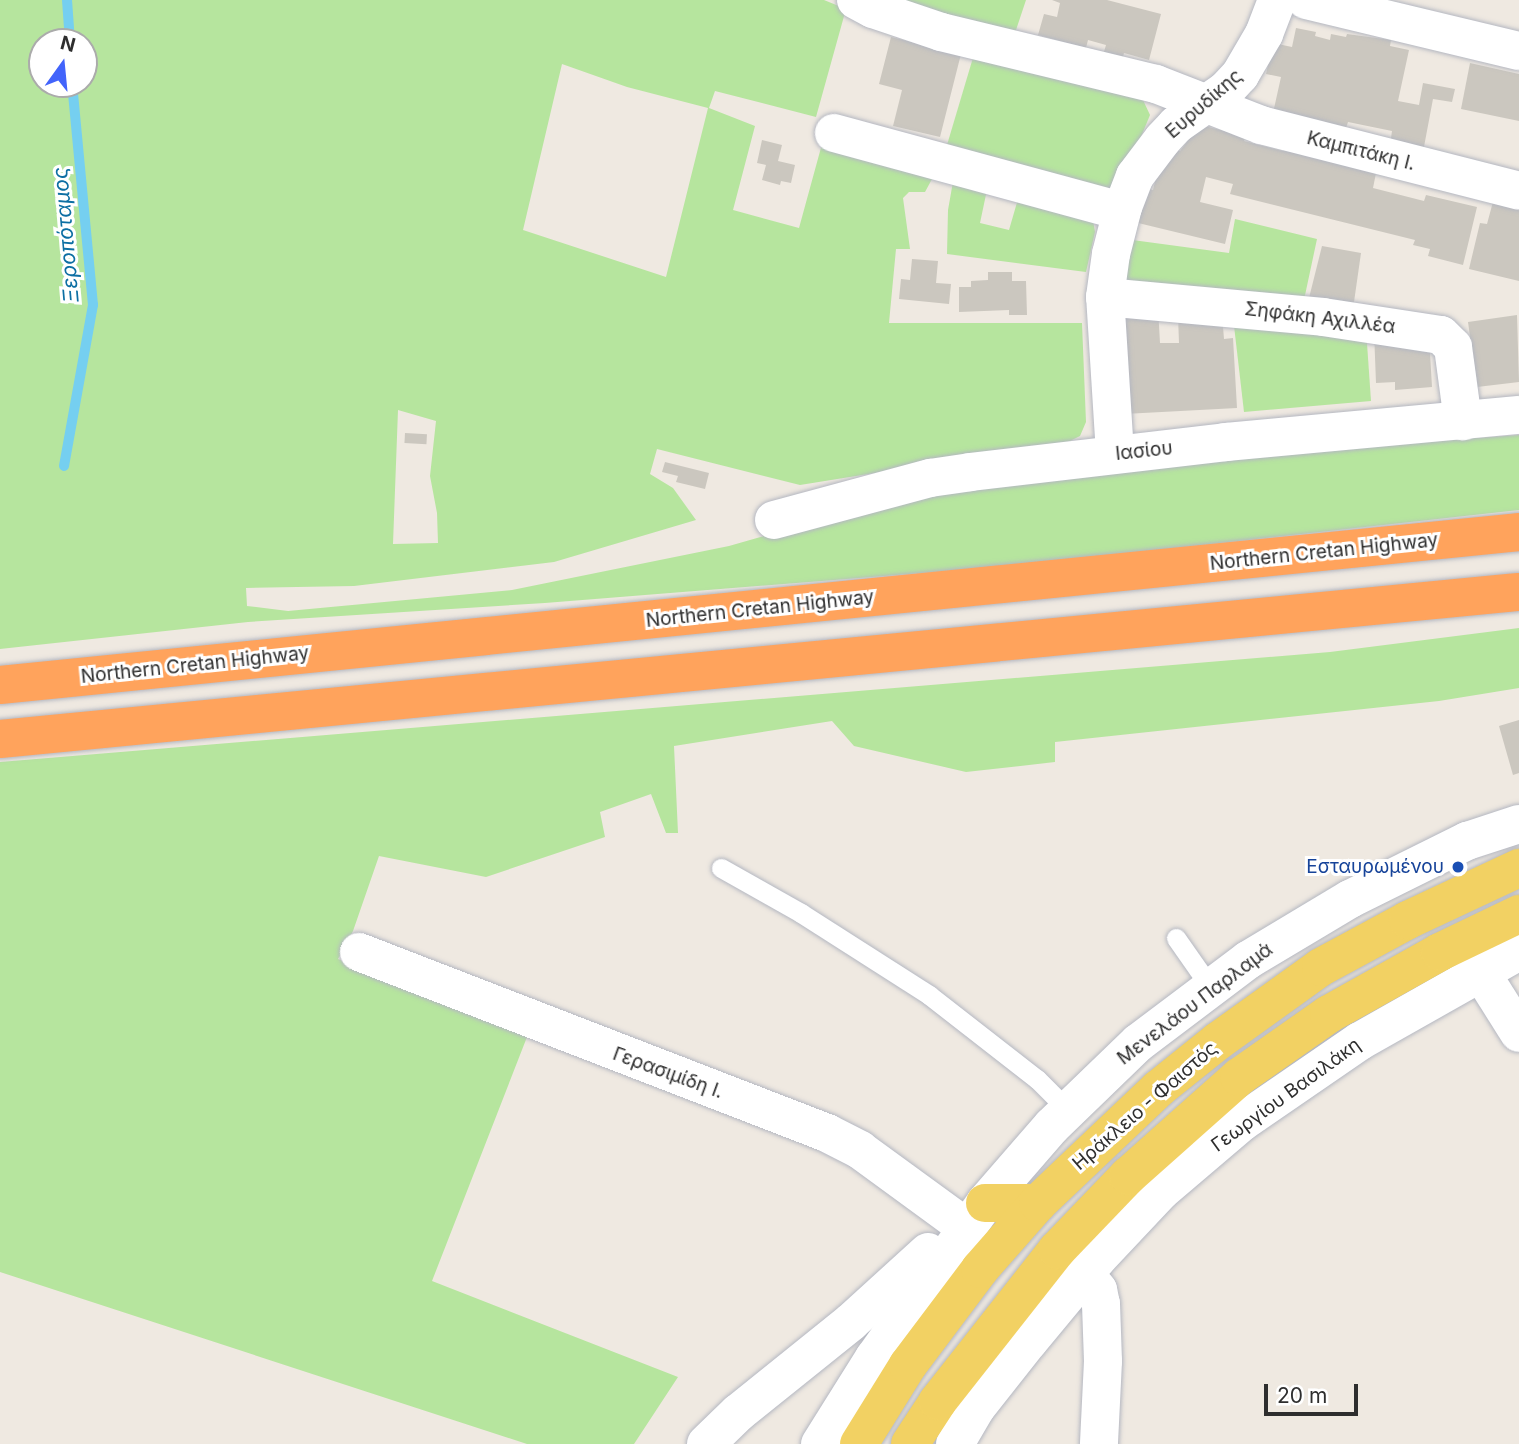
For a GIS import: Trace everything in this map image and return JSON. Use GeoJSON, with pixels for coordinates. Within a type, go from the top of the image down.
{"type":"FeatureCollection","features":[{"type":"Feature","properties":{"kind":"highway","name":"Northern Cretan Highway"},"geometry":{"type":"LineString","coordinates":[[0,685],[1519,532]]}},
{"type":"Feature","properties":{"kind":"highway"},"geometry":{"type":"LineString","coordinates":[[0,739],[1519,592]]}},
{"type":"Feature","properties":{"kind":"main road","name":"Ηράκλειο - Φαιστός"},"geometry":{"type":"LineString","coordinates":[[859,1444],[908,1365],[980,1269],[1038,1203],[1158,1089],[1218,1041],[1321,967],[1408,920],[1519,868]]}},
{"type":"Feature","properties":{"kind":"main road","name":"Ηράκλειο - Φαιστός"},"geometry":{"type":"LineString","coordinates":[[911,1444],[938,1401],[1057,1250],[1128,1176],[1239,1077],[1329,1014],[1440,952],[1519,914]]}},
{"type":"Feature","properties":{"kind":"main road"},"geometry":{"type":"LineString","coordinates":[[972,1213],[1038,1203]]}},
{"type":"Feature","properties":{"kind":"street","name":"Καμπιτάκη Ι."},"geometry":{"type":"LineString","coordinates":[[856,0],[873,9],[941,32],[1128,76],[1261,125],[1519,191]]}},
{"type":"Feature","properties":{"kind":"street","name":"Ευρυδίκης"},"geometry":{"type":"LineString","coordinates":[[1115,454],[1105,297],[1111,254],[1122,211],[1135,176],[1148,157],[1176,125],[1226,90],[1252,58],[1277,0]]}},
{"type":"Feature","properties":{"kind":"street"},"geometry":{"type":"LineString","coordinates":[[1306,0],[1519,51]]}},
{"type":"Feature","properties":{"kind":"street"},"geometry":{"type":"LineString","coordinates":[[834,133],[1122,211]]}},
{"type":"Feature","properties":{"kind":"street","name":"Σηφάκη Αχιλλέα"},"geometry":{"type":"LineString","coordinates":[[1105,297],[1323,317],[1441,335],[1453,347],[1462,421]]}},
{"type":"Feature","properties":{"kind":"street","name":"Ιασίου"},"geometry":{"type":"LineString","coordinates":[[774,520],[930,478],[1115,454],[1519,415]]}},
{"type":"Feature","properties":{"kind":"street","name":"Μενελάου Παρλαμά"},"geometry":{"type":"LineString","coordinates":[[820,1444],[874,1358],[972,1213],[1068,1110],[1138,1043],[1248,960],[1350,900],[1466,841],[1519,824]]}},
{"type":"Feature","properties":{"kind":"street","name":"Γεωργίου Βασιλάκη"},"geometry":{"type":"LineString","coordinates":[[955,1444],[976,1408],[1085,1274],[1161,1191],[1242,1122],[1360,1041],[1519,951]]}},
{"type":"Feature","properties":{"kind":"street","name":"Γερασιμίδη Ι."},"geometry":{"type":"LineString","coordinates":[[359,952],[827,1133],[972,1213]]}},
{"type":"Feature","properties":{"kind":"street"},"geometry":{"type":"LineString","coordinates":[[1480,971],[1519,1034]]}},
{"type":"Feature","properties":{"kind":"street"},"geometry":{"type":"LineString","coordinates":[[706,1444],[738,1413],[851,1322],[972,1213]]}},
{"type":"Feature","properties":{"kind":"street"},"geometry":{"type":"LineString","coordinates":[[1085,1274],[1098,1290],[1101,1304],[1099,1444]]}},
{"type":"Feature","properties":{"kind":"lane"},"geometry":{"type":"LineString","coordinates":[[721,868],[801,913],[929,995],[1037,1079],[1068,1110]]}},
{"type":"Feature","properties":{"kind":"lane"},"geometry":{"type":"LineString","coordinates":[[1176,938],[1211,988]]}},
{"type":"Feature","properties":{"kind":"green space"},"geometry":{"type":"Polygon","coordinates":[[[0,0],[824,0],[846,9],[816,117],[715,91],[709,108],[755,126],[733,210],[799,228],[822,144],[932,179],[925,192],[909,192],[903,198],[910,249],[896,249],[889,323],[1082,323],[1086,422],[1080,436],[1068,442],[800,485],[657,449],[650,474],[673,488],[696,520],[554,562],[354,586],[246,588],[247,606],[288,611],[512,590],[729,546],[901,497],[1236,455],[1519,435],[1519,510],[1022,565],[545,603],[248,622],[0,649],[0,0]],[[562,64],[523,230],[666,277],[708,108],[627,87],[562,64]],[[398,410],[393,544],[438,543],[437,513],[430,476],[436,421],[398,410]]]}},
{"type":"Feature","properties":{"kind":"green space"},"geometry":{"type":"Polygon","coordinates":[[[883,0],[1026,0],[1013,39],[883,0]]]}},
{"type":"Feature","properties":{"kind":"green space"},"geometry":{"type":"Polygon","coordinates":[[[975,51],[1143,100],[1150,115],[1124,178],[1114,191],[944,155],[975,51]]]}},
{"type":"Feature","properties":{"kind":"green space"},"geometry":{"type":"Polygon","coordinates":[[[954,176],[988,185],[980,223],[1009,230],[1020,192],[1093,220],[1095,232],[1086,272],[947,254],[948,210],[954,176]]]}},
{"type":"Feature","properties":{"kind":"green space"},"geometry":{"type":"Polygon","coordinates":[[[1235,219],[1317,239],[1304,300],[1120,284],[1125,239],[1229,253],[1235,219]]]}},
{"type":"Feature","properties":{"kind":"green space"},"geometry":{"type":"Polygon","coordinates":[[[1233,317],[1366,329],[1371,401],[1244,412],[1233,317]]]}},
{"type":"Feature","properties":{"kind":"green space"},"geometry":{"type":"Polygon","coordinates":[[[1519,628],[1519,688],[1439,701],[1055,742],[1055,762],[966,772],[854,746],[832,721],[674,746],[678,833],[666,833],[651,794],[600,812],[605,837],[486,877],[379,856],[353,931],[338,959],[527,1037],[432,1281],[678,1377],[634,1444],[527,1444],[0,1272],[0,762],[1330,652],[1519,628]]]}},
{"type":"Feature","properties":{"kind":"building"},"geometry":{"type":"Polygon","coordinates":[[[1052,0],[1107,0],[1161,14],[1149,60],[1124,53],[1122,61],[1103,55],[1106,45],[1088,40],[1086,48],[1038,35],[1044,14],[1057,17],[1060,3],[1052,0]]]}},
{"type":"Feature","properties":{"kind":"building"},"geometry":{"type":"Polygon","coordinates":[[[1296,28],[1316,32],[1315,36],[1330,40],[1331,34],[1346,37],[1347,34],[1391,40],[1390,46],[1409,50],[1398,101],[1419,105],[1423,83],[1455,89],[1452,102],[1433,99],[1423,152],[1390,145],[1392,131],[1348,122],[1346,128],[1273,113],[1281,77],[1266,74],[1273,43],[1292,47],[1296,28]]]}},
{"type":"Feature","properties":{"kind":"building"},"geometry":{"type":"Polygon","coordinates":[[[891,37],[961,54],[940,137],[893,126],[902,90],[879,84],[891,37]]]}},
{"type":"Feature","properties":{"kind":"building"},"geometry":{"type":"Polygon","coordinates":[[[1470,63],[1519,74],[1519,121],[1461,109],[1470,63]]]}},
{"type":"Feature","properties":{"kind":"building"},"geometry":{"type":"Polygon","coordinates":[[[1200,125],[1245,136],[1244,141],[1283,151],[1284,146],[1376,173],[1373,188],[1424,201],[1426,195],[1477,207],[1463,265],[1428,256],[1430,249],[1413,245],[1415,240],[1230,194],[1233,184],[1206,177],[1200,202],[1233,210],[1225,244],[1134,222],[1143,188],[1153,190],[1163,147],[1180,151],[1200,125]]]}},
{"type":"Feature","properties":{"kind":"building"},"geometry":{"type":"Polygon","coordinates":[[[762,140],[782,145],[778,161],[795,165],[791,183],[781,181],[780,185],[762,180],[766,165],[757,163],[762,140]]]}},
{"type":"Feature","properties":{"kind":"building"},"geometry":{"type":"Polygon","coordinates":[[[1494,198],[1519,204],[1519,281],[1469,269],[1480,223],[1487,224],[1494,198]]]}},
{"type":"Feature","properties":{"kind":"building"},"geometry":{"type":"Polygon","coordinates":[[[1322,246],[1361,253],[1353,309],[1309,298],[1322,246]]]}},
{"type":"Feature","properties":{"kind":"building"},"geometry":{"type":"Polygon","coordinates":[[[912,259],[938,261],[936,283],[951,284],[949,304],[899,299],[901,279],[910,280],[912,259]]]}},
{"type":"Feature","properties":{"kind":"building"},"geometry":{"type":"Polygon","coordinates":[[[988,272],[1012,272],[1012,281],[1026,281],[1027,315],[1009,315],[1009,310],[959,312],[959,287],[971,287],[971,281],[988,280],[988,272]]]}},
{"type":"Feature","properties":{"kind":"building"},"geometry":{"type":"Polygon","coordinates":[[[1158,308],[1160,343],[1179,343],[1178,316],[1222,314],[1224,339],[1233,338],[1237,408],[1124,414],[1118,310],[1158,308]]]}},
{"type":"Feature","properties":{"kind":"building"},"geometry":{"type":"Polygon","coordinates":[[[1517,315],[1519,382],[1477,387],[1468,322],[1517,315]]]}},
{"type":"Feature","properties":{"kind":"building"},"geometry":{"type":"Polygon","coordinates":[[[1374,331],[1429,336],[1432,387],[1395,390],[1395,382],[1376,383],[1374,331]]]}},
{"type":"Feature","properties":{"kind":"building"},"geometry":{"type":"Polygon","coordinates":[[[405,433],[427,434],[426,444],[404,443],[405,433]]]}},
{"type":"Feature","properties":{"kind":"building"},"geometry":{"type":"Polygon","coordinates":[[[665,462],[709,473],[705,489],[676,482],[678,476],[662,472],[665,462]]]}},
{"type":"Feature","properties":{"kind":"building"},"geometry":{"type":"Polygon","coordinates":[[[1519,720],[1519,773],[1513,775],[1499,726],[1519,720]]]}},
{"type":"Feature","properties":{"kind":"waterway","name":"Ξεροπόταμος"},"geometry":{"type":"LineString","coordinates":[[67,0],[69,28]]}},
{"type":"Feature","properties":{"kind":"waterway","name":"Ξεροπόταμος"},"geometry":{"type":"LineString","coordinates":[[64,466],[93,305],[73,98]]}},
{"type":"Feature","properties":{"kind":"place","name":"Εσταυρωμένου"},"geometry":{"type":"Point","coordinates":[1458,867]}}]}
